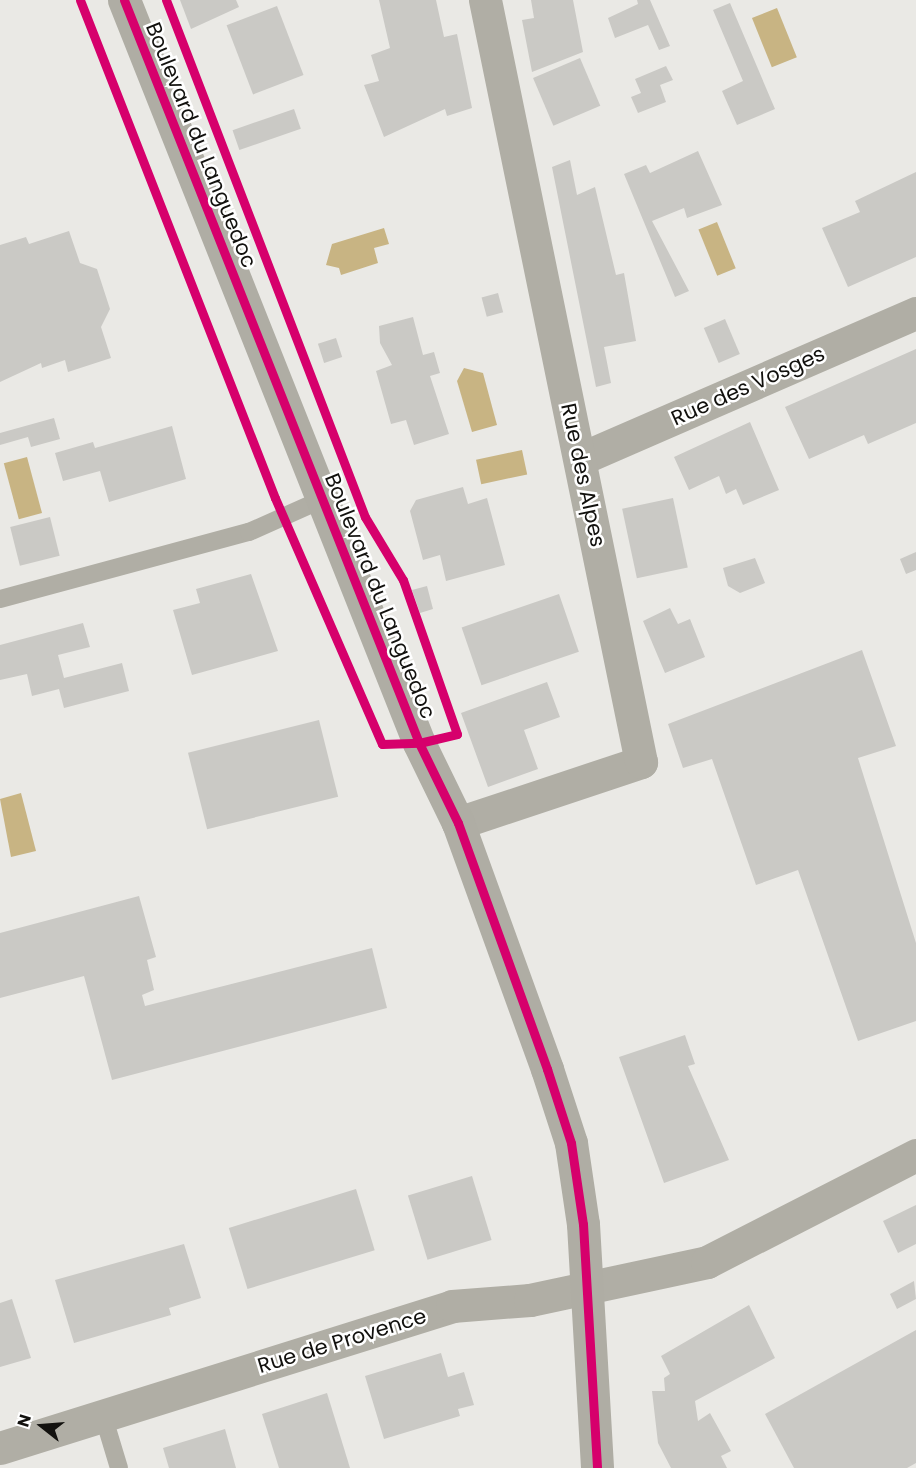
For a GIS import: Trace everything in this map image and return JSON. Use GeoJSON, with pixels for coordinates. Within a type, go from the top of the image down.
{"type":"FeatureCollection","features":[{"type":"Feature","properties":{"kind":"street","name":"Boulevard du Languedoc"},"geometry":{"type":"LineString","coordinates":[[124,0],[419,743],[458,823],[571,1143],[583,1224],[597,1468]]}},
{"type":"Feature","properties":{"kind":"street","name":"Rue des Alpes"},"geometry":{"type":"LineString","coordinates":[[458,823],[641,762],[485,0]]}},
{"type":"Feature","properties":{"kind":"street","name":"Rue des Vosges"},"geometry":{"type":"LineString","coordinates":[[580,459],[916,313]]}},
{"type":"Feature","properties":{"kind":"street"},"geometry":{"type":"LineString","coordinates":[[585,1284],[707,1262],[916,1155]]}},
{"type":"Feature","properties":{"kind":"street","name":"Rue de Provence"},"geometry":{"type":"LineString","coordinates":[[0,1448],[452,1306],[530,1300],[585,1284]]}},
{"type":"Feature","properties":{"kind":"lane"},"geometry":{"type":"LineString","coordinates":[[0,599],[249,532],[322,499]]}},
{"type":"Feature","properties":{"kind":"lane"},"geometry":{"type":"LineString","coordinates":[[103,1415],[119,1468]]}},
{"type":"Feature","properties":{"kind":"shaded area"},"geometry":{"type":"Polygon","coordinates":[[[777,8],[797,57],[772,67],[752,18],[777,8]]]}},
{"type":"Feature","properties":{"kind":"shaded area"},"geometry":{"type":"Polygon","coordinates":[[[717,222],[736,268],[717,276],[698,229],[717,222]]]}},
{"type":"Feature","properties":{"kind":"shaded area"},"geometry":{"type":"Polygon","coordinates":[[[384,228],[389,244],[374,248],[378,263],[341,275],[339,268],[326,265],[332,244],[384,228]]]}},
{"type":"Feature","properties":{"kind":"shaded area"},"geometry":{"type":"Polygon","coordinates":[[[464,368],[483,373],[497,425],[472,432],[457,381],[464,368]]]}},
{"type":"Feature","properties":{"kind":"shaded area"},"geometry":{"type":"Polygon","coordinates":[[[522,450],[527,474],[481,484],[476,460],[522,450]]]}},
{"type":"Feature","properties":{"kind":"shaded area"},"geometry":{"type":"Polygon","coordinates":[[[27,457],[42,513],[19,519],[4,463],[27,457]]]}},
{"type":"Feature","properties":{"kind":"shaded area"},"geometry":{"type":"Polygon","coordinates":[[[21,793],[36,851],[11,857],[0,799],[21,793]]]}},
{"type":"Feature","properties":{"kind":"building"},"geometry":{"type":"Polygon","coordinates":[[[180,0],[236,0],[239,7],[191,29],[180,0]]]}},
{"type":"Feature","properties":{"kind":"building"},"geometry":{"type":"Polygon","coordinates":[[[379,0],[436,0],[444,37],[457,34],[472,108],[447,116],[445,109],[384,137],[364,85],[379,81],[371,55],[390,48],[379,0]]]}},
{"type":"Feature","properties":{"kind":"building"},"geometry":{"type":"Polygon","coordinates":[[[531,0],[573,0],[583,52],[532,72],[522,20],[534,18],[531,0]]]}},
{"type":"Feature","properties":{"kind":"building"},"geometry":{"type":"Polygon","coordinates":[[[637,0],[650,0],[670,46],[659,50],[648,25],[615,38],[608,18],[638,4],[637,0]]]}},
{"type":"Feature","properties":{"kind":"building"},"geometry":{"type":"Polygon","coordinates":[[[730,3],[775,109],[737,125],[722,91],[743,81],[713,10],[730,3]]]}},
{"type":"Feature","properties":{"kind":"building"},"geometry":{"type":"Polygon","coordinates":[[[277,6],[304,75],[253,94],[227,25],[277,6]]]}},
{"type":"Feature","properties":{"kind":"building"},"geometry":{"type":"Polygon","coordinates":[[[580,58],[600,106],[553,126],[533,78],[580,58]]]}},
{"type":"Feature","properties":{"kind":"building"},"geometry":{"type":"Polygon","coordinates":[[[666,66],[673,80],[660,85],[666,102],[638,113],[631,97],[641,93],[635,79],[666,66]]]}},
{"type":"Feature","properties":{"kind":"building"},"geometry":{"type":"Polygon","coordinates":[[[294,109],[301,129],[239,150],[233,130],[294,109]]]}},
{"type":"Feature","properties":{"kind":"building"},"geometry":{"type":"Polygon","coordinates":[[[698,151],[722,205],[687,218],[684,208],[652,221],[689,291],[675,297],[624,174],[646,165],[650,173],[698,151]]]}},
{"type":"Feature","properties":{"kind":"building"},"geometry":{"type":"Polygon","coordinates":[[[570,160],[577,195],[595,187],[616,275],[624,273],[636,341],[604,347],[611,383],[596,387],[552,167],[570,160]]]}},
{"type":"Feature","properties":{"kind":"building"},"geometry":{"type":"Polygon","coordinates":[[[916,172],[916,257],[848,287],[822,228],[860,212],[855,201],[916,172]]]}},
{"type":"Feature","properties":{"kind":"building"},"geometry":{"type":"Polygon","coordinates":[[[69,231],[80,263],[97,269],[110,309],[101,327],[111,358],[68,372],[65,360],[42,368],[41,363],[0,382],[0,245],[26,237],[29,244],[69,231]]]}},
{"type":"Feature","properties":{"kind":"building"},"geometry":{"type":"Polygon","coordinates":[[[498,293],[503,312],[487,317],[482,297],[498,293]]]}},
{"type":"Feature","properties":{"kind":"building"},"geometry":{"type":"Polygon","coordinates":[[[413,317],[423,355],[434,352],[440,373],[430,376],[449,434],[414,445],[406,420],[391,424],[376,371],[392,365],[380,343],[379,326],[413,317]]]}},
{"type":"Feature","properties":{"kind":"building"},"geometry":{"type":"Polygon","coordinates":[[[725,319],[740,354],[719,363],[704,328],[725,319]]]}},
{"type":"Feature","properties":{"kind":"building"},"geometry":{"type":"Polygon","coordinates":[[[336,338],[342,357],[324,363],[318,344],[336,338]]]}},
{"type":"Feature","properties":{"kind":"building"},"geometry":{"type":"Polygon","coordinates":[[[916,349],[916,423],[868,444],[864,435],[809,459],[785,407],[916,349]]]}},
{"type":"Feature","properties":{"kind":"building"},"geometry":{"type":"Polygon","coordinates":[[[54,418],[60,439],[31,447],[28,437],[0,445],[0,433],[54,418]]]}},
{"type":"Feature","properties":{"kind":"building"},"geometry":{"type":"Polygon","coordinates":[[[750,422],[779,490],[743,505],[736,489],[726,494],[719,476],[689,490],[674,457],[750,422]]]}},
{"type":"Feature","properties":{"kind":"building"},"geometry":{"type":"Polygon","coordinates":[[[172,426],[186,479],[109,502],[100,471],[63,481],[55,453],[93,442],[95,448],[172,426]]]}},
{"type":"Feature","properties":{"kind":"building"},"geometry":{"type":"Polygon","coordinates":[[[463,487],[468,504],[487,498],[505,565],[446,581],[440,555],[423,560],[410,511],[416,500],[463,487]]]}},
{"type":"Feature","properties":{"kind":"building"},"geometry":{"type":"Polygon","coordinates":[[[673,498],[688,567],[637,578],[622,509],[673,498]]]}},
{"type":"Feature","properties":{"kind":"building"},"geometry":{"type":"Polygon","coordinates":[[[50,517],[60,556],[20,566],[10,527],[50,517]]]}},
{"type":"Feature","properties":{"kind":"building"},"geometry":{"type":"Polygon","coordinates":[[[916,552],[916,570],[906,574],[900,559],[916,552]]]}},
{"type":"Feature","properties":{"kind":"building"},"geometry":{"type":"Polygon","coordinates":[[[755,558],[765,583],[740,593],[728,586],[723,568],[755,558]]]}},
{"type":"Feature","properties":{"kind":"building"},"geometry":{"type":"Polygon","coordinates":[[[251,574],[278,651],[192,675],[173,610],[200,603],[196,589],[251,574]]]}},
{"type":"Feature","properties":{"kind":"building"},"geometry":{"type":"Polygon","coordinates":[[[427,586],[433,609],[420,613],[412,590],[427,586]]]}},
{"type":"Feature","properties":{"kind":"building"},"geometry":{"type":"Polygon","coordinates":[[[559,594],[579,652],[481,685],[462,628],[559,594]]]}},
{"type":"Feature","properties":{"kind":"building"},"geometry":{"type":"Polygon","coordinates":[[[670,608],[678,624],[690,619],[705,657],[665,673],[643,621],[670,608]]]}},
{"type":"Feature","properties":{"kind":"building"},"geometry":{"type":"Polygon","coordinates":[[[83,623],[90,647],[58,655],[64,678],[122,663],[129,691],[64,708],[59,689],[32,696],[27,674],[0,680],[0,645],[83,623]]]}},
{"type":"Feature","properties":{"kind":"building"},"geometry":{"type":"Polygon","coordinates":[[[862,650],[896,746],[858,758],[916,943],[916,1021],[858,1041],[798,870],[756,885],[712,759],[683,768],[668,724],[862,650]]]}},
{"type":"Feature","properties":{"kind":"building"},"geometry":{"type":"Polygon","coordinates":[[[547,682],[560,717],[524,730],[538,769],[488,787],[461,713],[547,682]]]}},
{"type":"Feature","properties":{"kind":"building"},"geometry":{"type":"Polygon","coordinates":[[[319,720],[338,797],[207,829],[188,753],[319,720]]]}},
{"type":"Feature","properties":{"kind":"building"},"geometry":{"type":"Polygon","coordinates":[[[139,896],[156,957],[147,960],[154,990],[142,995],[145,1006],[372,948],[387,1008],[112,1080],[84,976],[0,998],[0,933],[139,896]]]}},
{"type":"Feature","properties":{"kind":"building"},"geometry":{"type":"Polygon","coordinates":[[[685,1035],[695,1064],[688,1066],[729,1160],[664,1183],[619,1057],[685,1035]]]}},
{"type":"Feature","properties":{"kind":"building"},"geometry":{"type":"Polygon","coordinates":[[[472,1176],[492,1240],[428,1260],[408,1196],[472,1176]]]}},
{"type":"Feature","properties":{"kind":"building"},"geometry":{"type":"Polygon","coordinates":[[[356,1189],[375,1250],[248,1289],[229,1228],[356,1189]]]}},
{"type":"Feature","properties":{"kind":"building"},"geometry":{"type":"Polygon","coordinates":[[[916,1205],[916,1244],[898,1253],[883,1221],[916,1205]]]}},
{"type":"Feature","properties":{"kind":"building"},"geometry":{"type":"Polygon","coordinates":[[[184,1244],[201,1298],[169,1308],[171,1315],[74,1343],[55,1280],[184,1244]]]}},
{"type":"Feature","properties":{"kind":"building"},"geometry":{"type":"Polygon","coordinates":[[[914,1281],[916,1299],[897,1309],[890,1294],[914,1281]]]}},
{"type":"Feature","properties":{"kind":"building"},"geometry":{"type":"Polygon","coordinates":[[[12,1299],[31,1358],[0,1367],[0,1303],[12,1299]]]}},
{"type":"Feature","properties":{"kind":"building"},"geometry":{"type":"Polygon","coordinates":[[[749,1305],[775,1358],[695,1401],[698,1421],[710,1413],[731,1451],[721,1456],[727,1468],[671,1468],[658,1443],[652,1391],[665,1391],[664,1378],[670,1374],[661,1356],[749,1305]]]}},
{"type":"Feature","properties":{"kind":"building"},"geometry":{"type":"Polygon","coordinates":[[[916,1330],[916,1463],[907,1468],[794,1468],[765,1414],[916,1330]]]}},
{"type":"Feature","properties":{"kind":"building"},"geometry":{"type":"Polygon","coordinates":[[[441,1353],[448,1377],[464,1372],[474,1405],[458,1409],[460,1416],[384,1439],[365,1376],[441,1353]]]}},
{"type":"Feature","properties":{"kind":"building"},"geometry":{"type":"Polygon","coordinates":[[[327,1393],[350,1468],[279,1468],[262,1414],[327,1393]]]}},
{"type":"Feature","properties":{"kind":"building"},"geometry":{"type":"Polygon","coordinates":[[[225,1429],[236,1468],[169,1468],[163,1448],[225,1429]]]}},
{"type":"Feature","properties":{"kind":"cycle path"},"geometry":{"type":"LineString","coordinates":[[80,0],[275,498],[382,744],[419,743],[457,734],[403,580],[365,517],[166,0]]}},
{"type":"Feature","properties":{"kind":"cycle path"},"geometry":{"type":"LineString","coordinates":[[124,0],[419,743],[458,823],[547,1069],[571,1143],[583,1224],[597,1468]]}}]}
